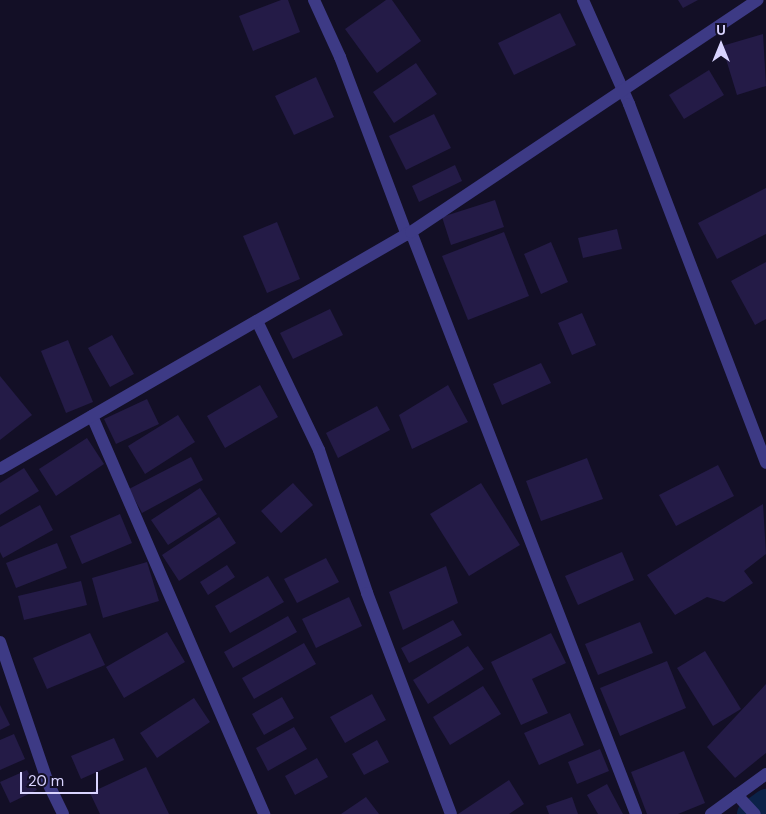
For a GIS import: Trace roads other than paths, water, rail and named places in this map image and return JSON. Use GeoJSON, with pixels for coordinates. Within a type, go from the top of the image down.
{"type":"FeatureCollection","features":[{"type":"Feature","properties":{"kind":"street"},"geometry":{"type":"LineString","coordinates":[[314,0],[340,57],[636,814]]}},
{"type":"Feature","properties":{"kind":"street"},"geometry":{"type":"LineString","coordinates":[[583,0],[621,92],[629,104],[766,463]]}},
{"type":"Feature","properties":{"kind":"street"},"geometry":{"type":"LineString","coordinates":[[0,469],[409,234],[757,0]]}},
{"type":"Feature","properties":{"kind":"street"},"geometry":{"type":"LineString","coordinates":[[257,321],[319,450],[370,602],[451,814]]}},
{"type":"Feature","properties":{"kind":"street"},"geometry":{"type":"LineString","coordinates":[[92,416],[264,814]]}},
{"type":"Feature","properties":{"kind":"street"},"geometry":{"type":"LineString","coordinates":[[0,642],[48,783],[63,814]]}},
{"type":"Feature","properties":{"kind":"street"},"geometry":{"type":"LineString","coordinates":[[711,814],[766,774]]}},
{"type":"Feature","properties":{"kind":"street"},"geometry":{"type":"LineString","coordinates":[[737,795],[752,810]]}},
{"type":"Feature","properties":{"kind":"waterway"},"geometry":{"type":"LineString","coordinates":[[751,814],[766,803]]}}]}
